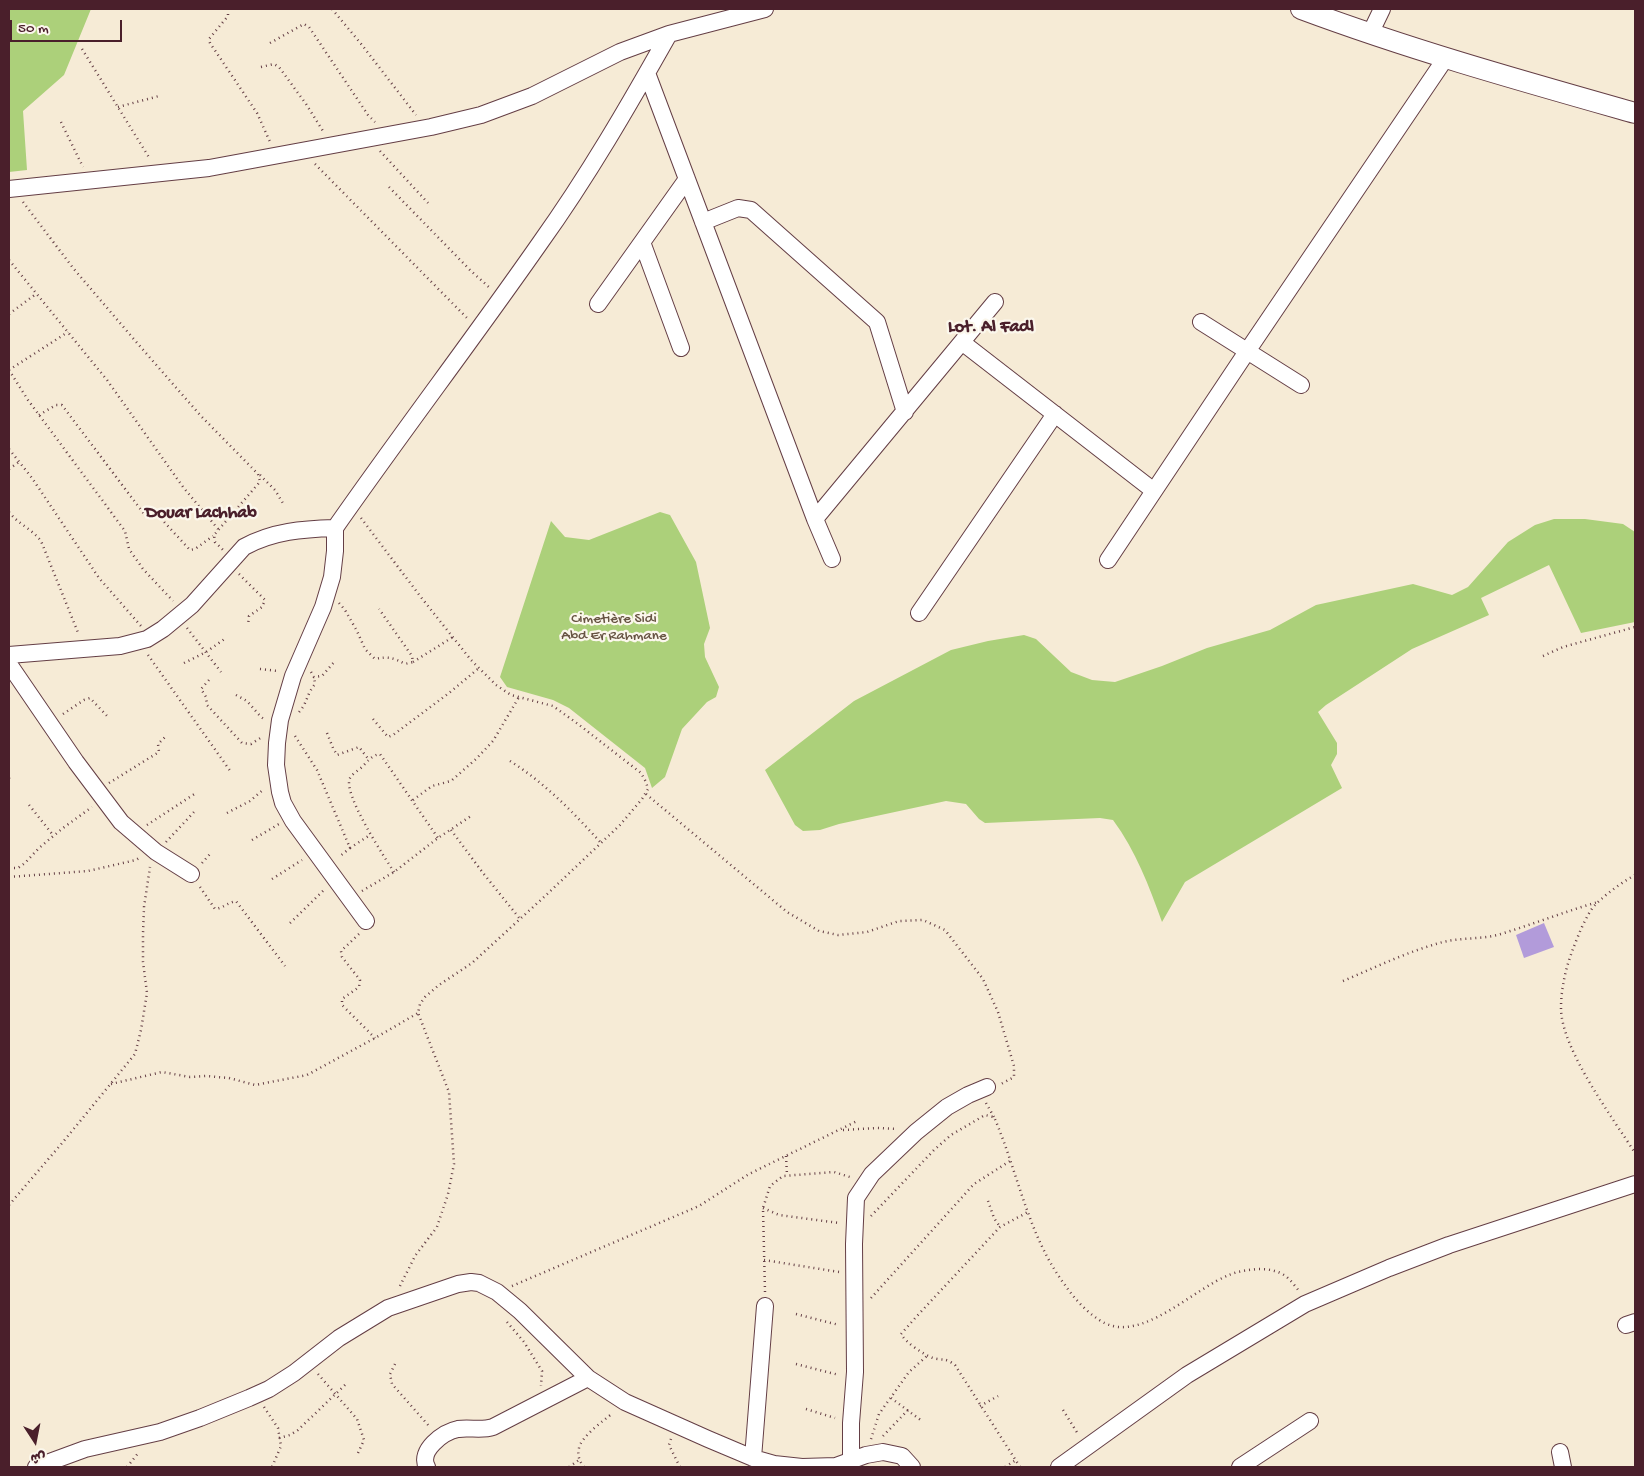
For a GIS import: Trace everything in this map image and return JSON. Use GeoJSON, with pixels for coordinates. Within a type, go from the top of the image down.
{"type":"FeatureCollection","features":[{"type":"Feature","properties":{"kind":"street"},"geometry":{"type":"LineString","coordinates":[[11,188],[209,168],[426,128],[481,115],[532,96],[620,52],[669,34],[765,9]]}},
{"type":"Feature","properties":{"kind":"street"},"geometry":{"type":"LineString","coordinates":[[1301,9],[1445,58],[1635,113]]}},
{"type":"Feature","properties":{"kind":"street"},"geometry":{"type":"LineString","coordinates":[[1370,34],[1382,9]]}},
{"type":"Feature","properties":{"kind":"street"},"geometry":{"type":"LineString","coordinates":[[366,920],[291,817],[283,803],[276,765],[280,720],[293,676],[323,607],[332,576],[335,528],[575,192],[632,100],[669,34]]}},
{"type":"Feature","properties":{"kind":"street"},"geometry":{"type":"LineString","coordinates":[[1108,560],[1445,58]]}},
{"type":"Feature","properties":{"kind":"street"},"geometry":{"type":"LineString","coordinates":[[647,73],[815,519],[832,559]]}},
{"type":"Feature","properties":{"kind":"street"},"geometry":{"type":"LineString","coordinates":[[598,304],[687,179]]}},
{"type":"Feature","properties":{"kind":"street"},"geometry":{"type":"LineString","coordinates":[[703,222],[738,208],[751,210],[877,322],[905,412]]}},
{"type":"Feature","properties":{"kind":"street"},"geometry":{"type":"LineString","coordinates":[[642,242],[681,348]]}},
{"type":"Feature","properties":{"kind":"street"},"geometry":{"type":"LineString","coordinates":[[815,519],[963,343],[995,302]]}},
{"type":"Feature","properties":{"kind":"street"},"geometry":{"type":"LineString","coordinates":[[1201,322],[1301,385]]}},
{"type":"Feature","properties":{"kind":"street"},"geometry":{"type":"LineString","coordinates":[[963,343],[1154,491]]}},
{"type":"Feature","properties":{"kind":"street"},"geometry":{"type":"LineString","coordinates":[[919,613],[1055,414]]}},
{"type":"Feature","properties":{"kind":"street"},"geometry":{"type":"LineString","coordinates":[[9,655],[120,646],[144,639],[163,629],[192,605],[244,547],[276,533],[335,528]]}},
{"type":"Feature","properties":{"kind":"street"},"geometry":{"type":"LineString","coordinates":[[9,664],[49,724],[122,822],[154,850],[191,874]]}},
{"type":"Feature","properties":{"kind":"street"},"geometry":{"type":"LineString","coordinates":[[858,1458],[851,1423],[855,1379],[854,1230],[856,1198],[872,1174],[916,1132],[948,1107],[968,1095],[987,1087]]}},
{"type":"Feature","properties":{"kind":"street"},"geometry":{"type":"LineString","coordinates":[[1059,1467],[1187,1375],[1310,1302],[1449,1245],[1632,1188]]}},
{"type":"Feature","properties":{"kind":"street"},"geometry":{"type":"LineString","coordinates":[[36,1467],[85,1449],[168,1429],[256,1395],[269,1389],[339,1338],[388,1308],[471,1282],[497,1292],[520,1311],[588,1378],[625,1402],[753,1458],[774,1464],[802,1467],[836,1466],[883,1452],[902,1456],[912,1467]]}},
{"type":"Feature","properties":{"kind":"street"},"geometry":{"type":"LineString","coordinates":[[753,1458],[765,1306]]}},
{"type":"Feature","properties":{"kind":"street"},"geometry":{"type":"LineString","coordinates":[[427,1467],[425,1458],[429,1449],[440,1438],[456,1429],[487,1429],[588,1378]]}},
{"type":"Feature","properties":{"kind":"street"},"geometry":{"type":"LineString","coordinates":[[1240,1467],[1310,1422]]}},
{"type":"Feature","properties":{"kind":"path"},"geometry":{"type":"LineString","coordinates":[[228,9],[228,16],[209,39],[210,43],[257,113],[274,155]]}},
{"type":"Feature","properties":{"kind":"path"},"geometry":{"type":"LineString","coordinates":[[332,9],[426,128]]}},
{"type":"Feature","properties":{"kind":"path"},"geometry":{"type":"LineString","coordinates":[[270,43],[304,24],[309,27],[368,115],[389,134]]}},
{"type":"Feature","properties":{"kind":"path"},"geometry":{"type":"LineString","coordinates":[[82,49],[158,173]]}},
{"type":"Feature","properties":{"kind":"path"},"geometry":{"type":"LineString","coordinates":[[261,67],[274,64],[279,67],[306,104],[332,145]]}},
{"type":"Feature","properties":{"kind":"path"},"geometry":{"type":"LineString","coordinates":[[118,107],[159,96]]}},
{"type":"Feature","properties":{"kind":"path"},"geometry":{"type":"LineString","coordinates":[[61,122],[89,180]]}},
{"type":"Feature","properties":{"kind":"path"},"geometry":{"type":"LineString","coordinates":[[369,138],[428,203]]}},
{"type":"Feature","properties":{"kind":"path"},"geometry":{"type":"LineString","coordinates":[[301,150],[478,329]]}},
{"type":"Feature","properties":{"kind":"path"},"geometry":{"type":"LineString","coordinates":[[389,187],[471,271],[501,298]]}},
{"type":"Feature","properties":{"kind":"path"},"geometry":{"type":"LineString","coordinates":[[11,188],[74,268],[138,344],[200,414],[275,490],[284,505]]}},
{"type":"Feature","properties":{"kind":"path"},"geometry":{"type":"LineString","coordinates":[[9,260],[107,380],[182,487],[218,530]]}},
{"type":"Feature","properties":{"kind":"path"},"geometry":{"type":"LineString","coordinates":[[9,314],[36,294]]}},
{"type":"Feature","properties":{"kind":"path"},"geometry":{"type":"LineString","coordinates":[[68,332],[9,370],[125,531],[130,549],[143,569],[181,614],[221,672]]}},
{"type":"Feature","properties":{"kind":"path"},"geometry":{"type":"LineString","coordinates":[[40,415],[56,404],[62,405],[132,501],[147,518]]}},
{"type":"Feature","properties":{"kind":"path"},"geometry":{"type":"LineString","coordinates":[[9,449],[32,478],[144,639],[231,772]]}},
{"type":"Feature","properties":{"kind":"path"},"geometry":{"type":"LineString","coordinates":[[9,469],[19,462]]}},
{"type":"Feature","properties":{"kind":"path"},"geometry":{"type":"LineString","coordinates":[[154,511],[190,550],[195,549],[214,535],[260,481],[256,470]]}},
{"type":"Feature","properties":{"kind":"path"},"geometry":{"type":"LineString","coordinates":[[352,504],[453,637],[496,685],[511,695],[553,706],[641,774],[648,789],[620,825],[602,843],[472,963],[439,985],[424,997],[420,1004],[418,1013],[450,1092],[454,1164],[448,1194],[437,1227],[415,1256],[388,1308]]}},
{"type":"Feature","properties":{"kind":"path"},"geometry":{"type":"LineString","coordinates":[[9,512],[14,519],[34,532],[41,541],[85,648]]}},
{"type":"Feature","properties":{"kind":"path"},"geometry":{"type":"LineString","coordinates":[[214,535],[215,542],[265,600],[262,607],[249,616],[248,625]]}},
{"type":"Feature","properties":{"kind":"path"},"geometry":{"type":"LineString","coordinates":[[328,591],[345,610],[358,631],[365,649],[375,659],[387,656],[405,664],[412,662],[453,637]]}},
{"type":"Feature","properties":{"kind":"path"},"geometry":{"type":"LineString","coordinates":[[379,609],[412,656],[412,662]]}},
{"type":"Feature","properties":{"kind":"path"},"geometry":{"type":"LineString","coordinates":[[1543,656],[1562,647],[1635,627]]}},
{"type":"Feature","properties":{"kind":"path"},"geometry":{"type":"LineString","coordinates":[[184,663],[206,652],[226,638]]}},
{"type":"Feature","properties":{"kind":"path"},"geometry":{"type":"LineString","coordinates":[[299,712],[306,704],[308,693],[315,684],[314,677],[301,659]]}},
{"type":"Feature","properties":{"kind":"path"},"geometry":{"type":"LineString","coordinates":[[314,677],[322,676],[335,661]]}},
{"type":"Feature","properties":{"kind":"path"},"geometry":{"type":"LineString","coordinates":[[373,719],[388,737],[394,736],[479,668]]}},
{"type":"Feature","properties":{"kind":"path"},"geometry":{"type":"LineString","coordinates":[[209,680],[201,689],[206,697],[207,705],[242,743],[251,744],[280,720]]}},
{"type":"Feature","properties":{"kind":"path"},"geometry":{"type":"LineString","coordinates":[[236,695],[247,702],[261,717],[280,720],[317,770],[350,848]]}},
{"type":"Feature","properties":{"kind":"path"},"geometry":{"type":"LineString","coordinates":[[413,800],[432,786],[451,781],[476,759],[493,740],[519,697]]}},
{"type":"Feature","properties":{"kind":"path"},"geometry":{"type":"LineString","coordinates":[[49,724],[84,700],[90,698],[109,718]]}},
{"type":"Feature","properties":{"kind":"path"},"geometry":{"type":"LineString","coordinates":[[327,733],[338,755],[359,748],[369,760]]}},
{"type":"Feature","properties":{"kind":"path"},"geometry":{"type":"LineString","coordinates":[[9,868],[18,868],[25,863],[39,848],[101,795],[159,752],[158,744],[165,737]]}},
{"type":"Feature","properties":{"kind":"path"},"geometry":{"type":"LineString","coordinates":[[394,872],[370,836],[353,799],[349,784],[350,778],[374,755],[380,754],[438,838]]}},
{"type":"Feature","properties":{"kind":"path"},"geometry":{"type":"LineString","coordinates":[[510,761],[527,772],[572,811],[602,843]]}},
{"type":"Feature","properties":{"kind":"path"},"geometry":{"type":"LineString","coordinates":[[227,813],[250,801],[278,776]]}},
{"type":"Feature","properties":{"kind":"path"},"geometry":{"type":"LineString","coordinates":[[134,834],[196,792]]}},
{"type":"Feature","properties":{"kind":"path"},"geometry":{"type":"LineString","coordinates":[[645,794],[787,912],[819,931],[838,935],[867,932],[899,921],[923,920],[945,930],[983,979],[998,1012],[1014,1066],[1014,1077],[1001,1084],[987,1087]]}},
{"type":"Feature","properties":{"kind":"path"},"geometry":{"type":"LineString","coordinates":[[29,805],[54,836]]}},
{"type":"Feature","properties":{"kind":"path"},"geometry":{"type":"LineString","coordinates":[[9,877],[88,871],[136,860],[154,850],[194,812]]}},
{"type":"Feature","properties":{"kind":"path"},"geometry":{"type":"LineString","coordinates":[[350,898],[394,872],[438,838],[471,816]]}},
{"type":"Feature","properties":{"kind":"path"},"geometry":{"type":"LineString","coordinates":[[252,840],[291,817]]}},
{"type":"Feature","properties":{"kind":"path"},"geometry":{"type":"LineString","coordinates":[[450,830],[520,920]]}},
{"type":"Feature","properties":{"kind":"path"},"geometry":{"type":"LineString","coordinates":[[326,865],[370,836]]}},
{"type":"Feature","properties":{"kind":"path"},"geometry":{"type":"LineString","coordinates":[[9,1205],[135,1054],[147,993],[143,962],[144,907],[154,850]]}},
{"type":"Feature","properties":{"kind":"path"},"geometry":{"type":"LineString","coordinates":[[272,879],[316,851]]}},
{"type":"Feature","properties":{"kind":"path"},"geometry":{"type":"LineString","coordinates":[[191,874],[215,908],[223,908],[229,903],[236,901],[285,966]]}},
{"type":"Feature","properties":{"kind":"path"},"geometry":{"type":"LineString","coordinates":[[1635,875],[1619,885],[1594,906],[1578,935],[1562,991],[1561,1010],[1574,1053],[1635,1153]]}},
{"type":"Feature","properties":{"kind":"path"},"geometry":{"type":"LineString","coordinates":[[290,923],[322,891],[340,883]]}},
{"type":"Feature","properties":{"kind":"path"},"geometry":{"type":"LineString","coordinates":[[1343,981],[1412,952],[1445,942],[1485,938],[1503,934],[1600,901]]}},
{"type":"Feature","properties":{"kind":"path"},"geometry":{"type":"LineString","coordinates":[[366,920],[367,926],[341,952],[342,957],[360,980],[359,986],[342,999],[342,1005],[375,1038]]}},
{"type":"Feature","properties":{"kind":"path"},"geometry":{"type":"LineString","coordinates":[[111,1084],[162,1072],[190,1077],[229,1078],[255,1085],[306,1075],[418,1013]]}},
{"type":"Feature","properties":{"kind":"path"},"geometry":{"type":"LineString","coordinates":[[762,1208],[779,1215],[854,1230],[934,1150],[952,1135],[985,1115],[994,1117],[1028,1212],[1049,1262],[1064,1285],[1088,1313],[1112,1326],[1126,1327],[1148,1322],[1228,1275],[1246,1270],[1269,1269],[1284,1275],[1310,1302]]}},
{"type":"Feature","properties":{"kind":"path"},"geometry":{"type":"LineString","coordinates":[[497,1292],[699,1206],[749,1174],[857,1122]]}},
{"type":"Feature","properties":{"kind":"path"},"geometry":{"type":"LineString","coordinates":[[840,1130],[878,1128],[916,1132]]}},
{"type":"Feature","properties":{"kind":"path"},"geometry":{"type":"LineString","coordinates":[[786,1156],[787,1175]]}},
{"type":"Feature","properties":{"kind":"path"},"geometry":{"type":"LineString","coordinates":[[796,1314],[854,1323],[935,1225],[974,1184],[1010,1161]]}},
{"type":"Feature","properties":{"kind":"path"},"geometry":{"type":"LineString","coordinates":[[765,1306],[762,1208],[770,1186],[787,1175],[834,1172],[867,1182]]}},
{"type":"Feature","properties":{"kind":"path"},"geometry":{"type":"LineString","coordinates":[[988,1201],[994,1218],[1000,1227]]}},
{"type":"Feature","properties":{"kind":"path"},"geometry":{"type":"LineString","coordinates":[[1020,1467],[955,1365],[947,1359],[933,1358],[904,1340],[901,1334],[1000,1227],[1028,1212]]}},
{"type":"Feature","properties":{"kind":"path"},"geometry":{"type":"LineString","coordinates":[[764,1260],[854,1275]]}},
{"type":"Feature","properties":{"kind":"path"},"geometry":{"type":"LineString","coordinates":[[506,1320],[524,1342],[542,1371],[540,1402]]}},
{"type":"Feature","properties":{"kind":"path"},"geometry":{"type":"LineString","coordinates":[[858,1458],[871,1438],[879,1414],[909,1372],[928,1354]]}},
{"type":"Feature","properties":{"kind":"path"},"geometry":{"type":"LineString","coordinates":[[307,1362],[357,1419],[364,1440],[358,1453]]}},
{"type":"Feature","properties":{"kind":"path"},"geometry":{"type":"LineString","coordinates":[[395,1364],[390,1374],[392,1384],[440,1438]]}},
{"type":"Feature","properties":{"kind":"path"},"geometry":{"type":"LineString","coordinates":[[796,1364],[855,1379]]}},
{"type":"Feature","properties":{"kind":"path"},"geometry":{"type":"LineString","coordinates":[[279,1438],[290,1435],[298,1430],[347,1383]]}},
{"type":"Feature","properties":{"kind":"path"},"geometry":{"type":"LineString","coordinates":[[256,1395],[278,1428],[280,1446],[272,1467]]}},
{"type":"Feature","properties":{"kind":"path"},"geometry":{"type":"LineString","coordinates":[[980,1406],[998,1396]]}},
{"type":"Feature","properties":{"kind":"path"},"geometry":{"type":"LineString","coordinates":[[891,1398],[922,1421]]}},
{"type":"Feature","properties":{"kind":"path"},"geometry":{"type":"LineString","coordinates":[[584,1467],[579,1460],[578,1448],[593,1428],[625,1402]]}},
{"type":"Feature","properties":{"kind":"path"},"geometry":{"type":"LineString","coordinates":[[806,1409],[851,1423]]}},
{"type":"Feature","properties":{"kind":"path"},"geometry":{"type":"LineString","coordinates":[[871,1438],[883,1436],[908,1410]]}},
{"type":"Feature","properties":{"kind":"path"},"geometry":{"type":"LineString","coordinates":[[1063,1410],[1086,1448]]}},
{"type":"Feature","properties":{"kind":"path"},"geometry":{"type":"LineString","coordinates":[[675,1424],[669,1445],[680,1467]]}},
{"type":"Feature","properties":{"kind":"path"},"geometry":{"type":"LineString","coordinates":[[569,1467],[579,1460]]}},
{"type":"Feature","properties":{"kind":"path"},"geometry":{"type":"LineString","coordinates":[[1005,1467],[1016,1460]]}},
{"type":"Feature","properties":{"kind":"green space"},"geometry":{"type":"Polygon","coordinates":[[[9,9],[91,9],[64,75],[23,111],[27,170],[9,172],[9,9]]]}},
{"type":"Feature","properties":{"kind":"green space","name":"Cimetière Sidi Abd Er Rahmane"},"geometry":{"type":"Polygon","coordinates":[[[660,512],[670,515],[696,562],[710,628],[704,644],[705,657],[719,687],[716,697],[707,702],[682,729],[665,777],[652,788],[645,768],[569,708],[553,700],[507,687],[500,677],[551,521],[565,537],[589,540],[660,512]]]}},
{"type":"Feature","properties":{"kind":"green space"},"geometry":{"type":"Polygon","coordinates":[[[1554,519],[1585,519],[1623,524],[1635,532],[1635,622],[1581,633],[1549,565],[1481,598],[1489,615],[1412,649],[1318,712],[1337,743],[1337,754],[1331,765],[1342,788],[1185,882],[1162,922],[1135,856],[1113,820],[1100,818],[985,823],[966,804],[946,801],[839,824],[820,830],[803,831],[795,825],[765,770],[854,701],[951,650],[1024,635],[1036,639],[1071,672],[1092,680],[1115,682],[1207,648],[1270,630],[1316,605],[1413,584],[1452,595],[1468,587],[1508,542],[1535,525],[1554,519]]]}},
{"type":"Feature","properties":{"kind":"building"},"geometry":{"type":"Polygon","coordinates":[[[1544,923],[1554,947],[1524,958],[1516,935],[1544,923]]]}},
{"type":"Feature","properties":{"kind":"district","name":"Lot. Al Fadl"},"geometry":{"type":"Point","coordinates":[991,328]}},
{"type":"Feature","properties":{"kind":"district","name":"Douar Lachhab"},"geometry":{"type":"Point","coordinates":[201,514]}}]}
